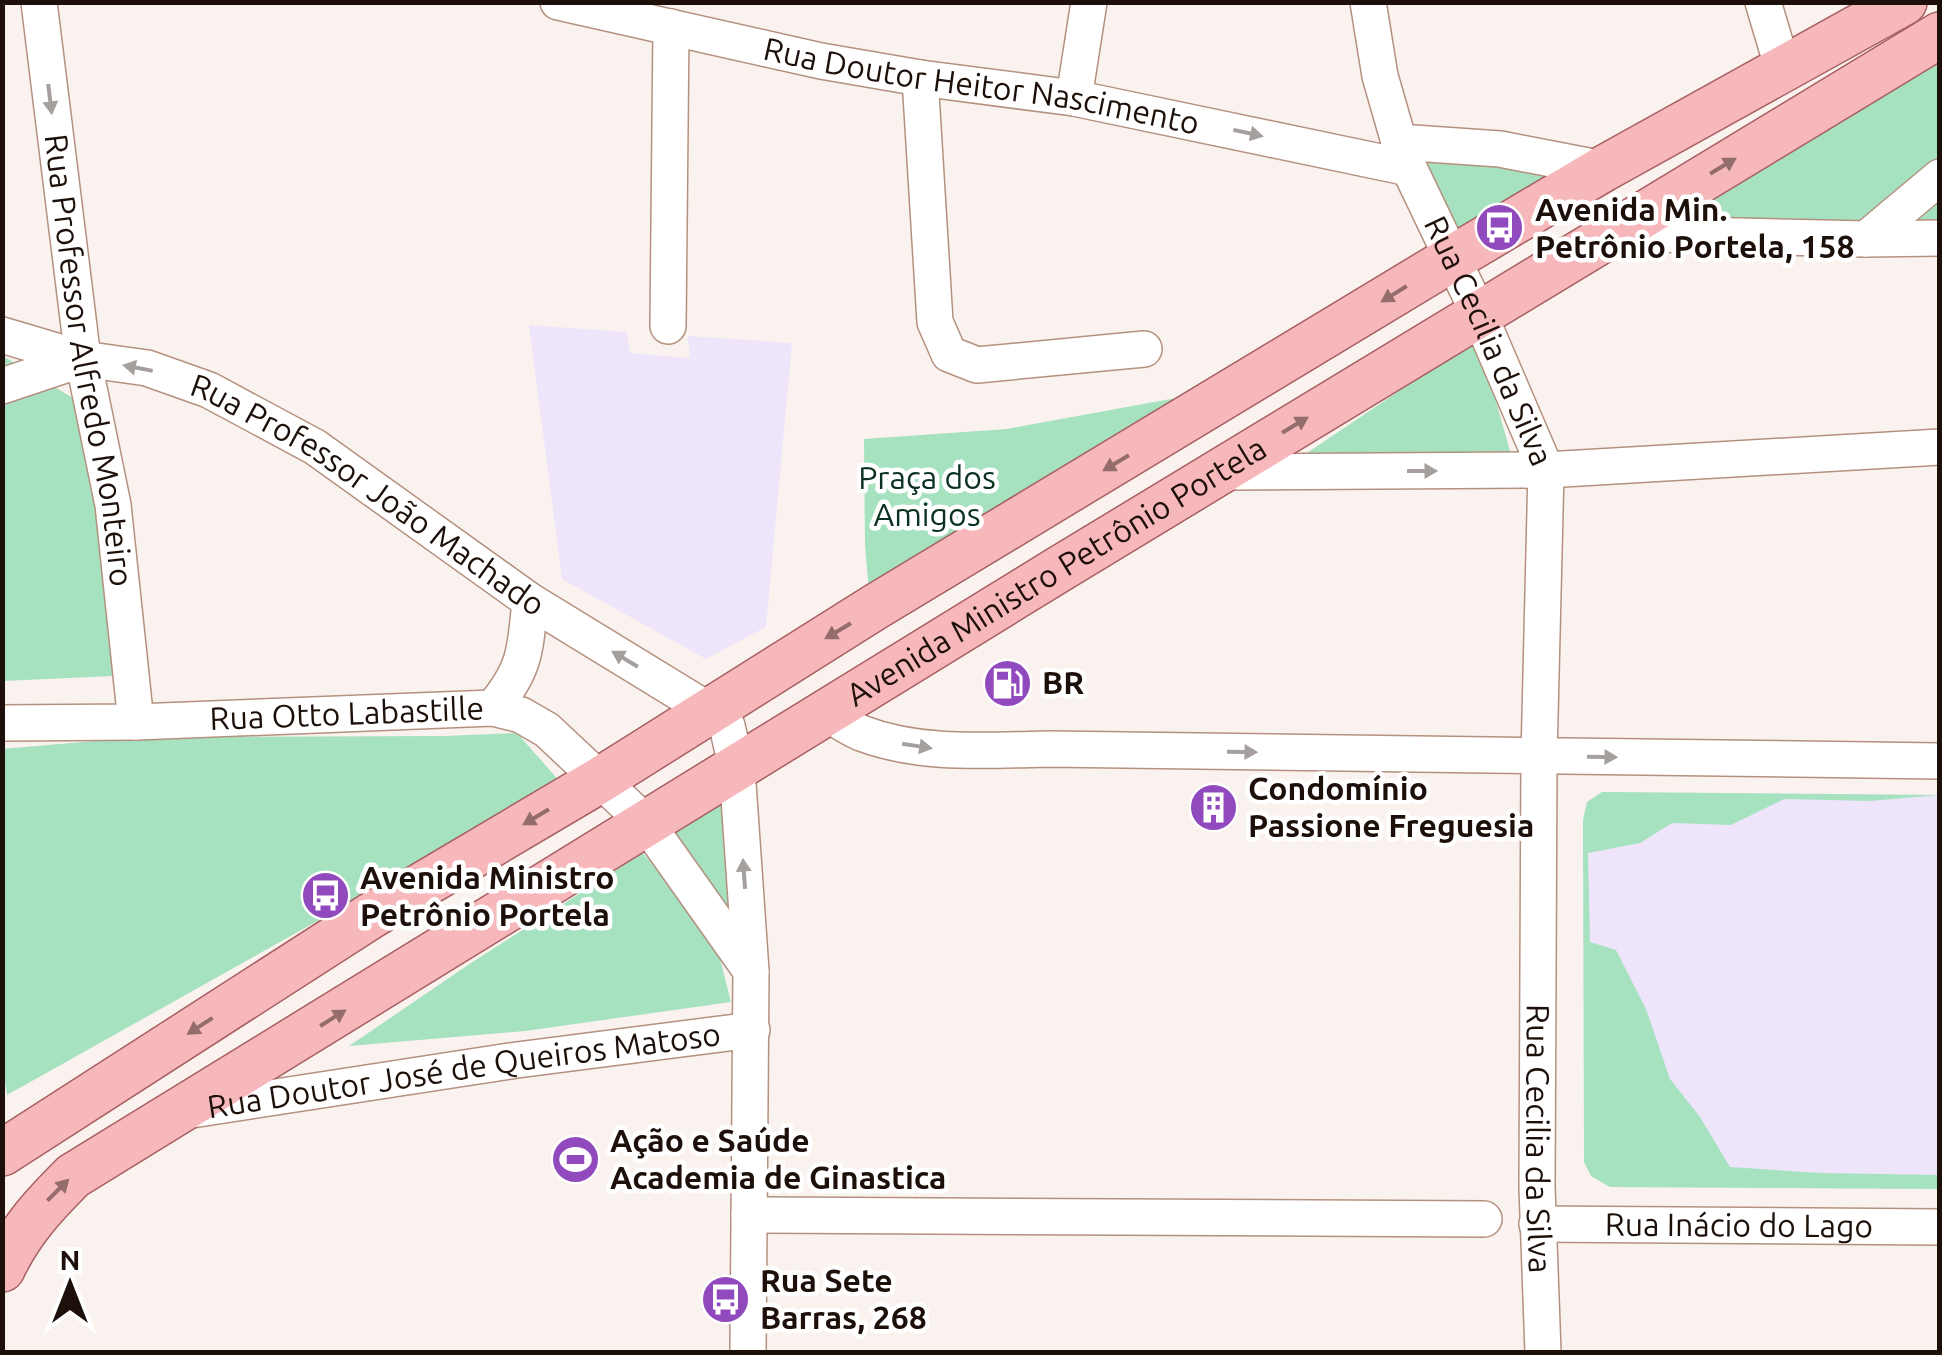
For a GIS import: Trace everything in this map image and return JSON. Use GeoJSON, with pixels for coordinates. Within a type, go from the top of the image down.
{"type":"FeatureCollection","features":[{"type":"Feature","properties":{"kind":"main road","name":"Avenida Ministro Petrônio Portela"},"geometry":{"type":"LineString","coordinates":[[2,1153],[372,915],[600,780],[708,710],[1452,258],[1603,169],[1904,2]]}},
{"type":"Feature","properties":{"kind":"main road","name":"Avenida Ministro Petrônio Portela"},"geometry":{"type":"LineString","coordinates":[[2,1269],[35,1214],[73,1176],[1219,472],[1940,35]]}},
{"type":"Feature","properties":{"kind":"street","name":"Rua Professor Alfredo Monteiro"},"geometry":{"type":"LineString","coordinates":[[39,2],[83,360],[113,505],[136,722]]}},
{"type":"Feature","properties":{"kind":"street","name":"Rua Doutor Heitor Nascimento"},"geometry":{"type":"LineString","coordinates":[[558,2],[821,61],[920,78],[1074,98],[1404,154],[1500,149],[1603,169]]}},
{"type":"Feature","properties":{"kind":"street"},"geometry":{"type":"LineString","coordinates":[[1074,98],[1088,2]]}},
{"type":"Feature","properties":{"kind":"street","name":"Rua Cecilia da Silva"},"geometry":{"type":"LineString","coordinates":[[1368,2],[1380,76],[1404,154],[1546,470],[1539,756],[1537,1224],[1542,1352]]}},
{"type":"Feature","properties":{"kind":"street"},"geometry":{"type":"LineString","coordinates":[[1762,2],[1783,69]]}},
{"type":"Feature","properties":{"kind":"street"},"geometry":{"type":"LineString","coordinates":[[668,326],[671,27]]}},
{"type":"Feature","properties":{"kind":"street"},"geometry":{"type":"LineString","coordinates":[[920,78],[936,322],[949,354],[977,366],[1144,349]]}},
{"type":"Feature","properties":{"kind":"street"},"geometry":{"type":"LineString","coordinates":[[1866,239],[1940,178]]}},
{"type":"Feature","properties":{"kind":"street"},"geometry":{"type":"LineString","coordinates":[[1612,233],[1940,238]]}},
{"type":"Feature","properties":{"kind":"street","name":"Rua Professor João Machado"},"geometry":{"type":"LineString","coordinates":[[2,336],[83,360],[147,368],[208,390],[284,430],[315,447],[530,602],[708,710]]}},
{"type":"Feature","properties":{"kind":"street"},"geometry":{"type":"LineString","coordinates":[[2,386],[83,360]]}},
{"type":"Feature","properties":{"kind":"street"},"geometry":{"type":"LineString","coordinates":[[1219,472],[1546,470],[1940,447]]}},
{"type":"Feature","properties":{"kind":"street"},"geometry":{"type":"LineString","coordinates":[[493,708],[522,664],[530,602]]}},
{"type":"Feature","properties":{"kind":"street","name":"Rua Otto Labastille"},"geometry":{"type":"LineString","coordinates":[[2,722],[136,722],[493,708],[521,715],[548,730],[646,824],[751,972]]}},
{"type":"Feature","properties":{"kind":"street"},"geometry":{"type":"LineString","coordinates":[[708,710],[727,726],[737,769],[751,972],[748,1352]]}},
{"type":"Feature","properties":{"kind":"street"},"geometry":{"type":"LineString","coordinates":[[826,713],[859,732],[892,742],[949,750],[1940,761]]}},
{"type":"Feature","properties":{"kind":"street","name":"Rua Doutor José de Queiros Matoso"},"geometry":{"type":"LineString","coordinates":[[180,1112],[518,1060],[752,1030]]}},
{"type":"Feature","properties":{"kind":"street"},"geometry":{"type":"LineString","coordinates":[[749,1215],[1484,1219]]}},
{"type":"Feature","properties":{"kind":"street","name":"Rua Inácio do Lago"},"geometry":{"type":"LineString","coordinates":[[1537,1224],[1940,1227]]}},
{"type":"Feature","properties":{"kind":"shaded area"},"geometry":{"type":"Polygon","coordinates":[[[529,325],[627,332],[630,353],[690,358],[688,336],[792,343],[766,627],[706,659],[562,579],[529,325]]]}},
{"type":"Feature","properties":{"kind":"shaded area"},"geometry":{"type":"Polygon","coordinates":[[[1602,792],[1939,795],[1939,1189],[1610,1187],[1591,1176],[1585,1162],[1583,820],[1587,802],[1602,792]]]}},
{"type":"Feature","properties":{"kind":"green space"},"geometry":{"type":"Polygon","coordinates":[[[1939,48],[1939,238],[1612,233],[1939,48]]]}},
{"type":"Feature","properties":{"kind":"green space"},"geometry":{"type":"Polygon","coordinates":[[[1415,150],[1547,161],[1575,186],[1466,245],[1415,150]]]}},
{"type":"Feature","properties":{"kind":"green space"},"geometry":{"type":"Polygon","coordinates":[[[1478,338],[1514,465],[1292,463],[1478,338]]]}},
{"type":"Feature","properties":{"kind":"green space"},"geometry":{"type":"Polygon","coordinates":[[[3,356],[88,407],[113,676],[3,681],[3,356]]]}},
{"type":"Feature","properties":{"kind":"green space","name":"Praça dos Amigos"},"geometry":{"type":"Polygon","coordinates":[[[1209,392],[870,604],[864,439],[1007,429],[1209,392]]]}},
{"type":"Feature","properties":{"kind":"green space"},"geometry":{"type":"Polygon","coordinates":[[[517,733],[562,784],[7,1095],[2,1063],[2,749],[141,737],[517,733]]]}},
{"type":"Feature","properties":{"kind":"green space"},"geometry":{"type":"Polygon","coordinates":[[[1602,792],[1939,795],[1870,801],[1784,799],[1731,825],[1672,823],[1640,843],[1588,853],[1590,942],[1616,950],[1646,1009],[1670,1079],[1700,1117],[1730,1167],[1939,1175],[1939,1189],[1610,1187],[1591,1176],[1584,1162],[1583,820],[1587,802],[1602,792]]]}},
{"type":"Feature","properties":{"kind":"green space"},"geometry":{"type":"Polygon","coordinates":[[[730,795],[736,929],[663,825],[730,795]]]}},
{"type":"Feature","properties":{"kind":"green space"},"geometry":{"type":"Polygon","coordinates":[[[643,853],[715,939],[731,1002],[525,1031],[349,1046],[471,963],[643,853]]]}},
{"type":"Feature","properties":{"kind":"place","name":"Avenida Min. Petrônio Portela, 158"},"geometry":{"type":"Point","coordinates":[1500,228]}},
{"type":"Feature","properties":{"kind":"place","name":"BR"},"geometry":{"type":"Point","coordinates":[1007,683]}},
{"type":"Feature","properties":{"kind":"place","name":"Condomínio Passione Freguesia"},"geometry":{"type":"Point","coordinates":[1213,807]}},
{"type":"Feature","properties":{"kind":"place","name":"Avenida Ministro Petrônio Portela"},"geometry":{"type":"Point","coordinates":[325,896]}},
{"type":"Feature","properties":{"kind":"place","name":"Ação e Saúde Academia de Ginastica"},"geometry":{"type":"Point","coordinates":[575,1159]}},
{"type":"Feature","properties":{"kind":"place","name":"Rua Sete Barras, 268"},"geometry":{"type":"Point","coordinates":[725,1299]}}]}
